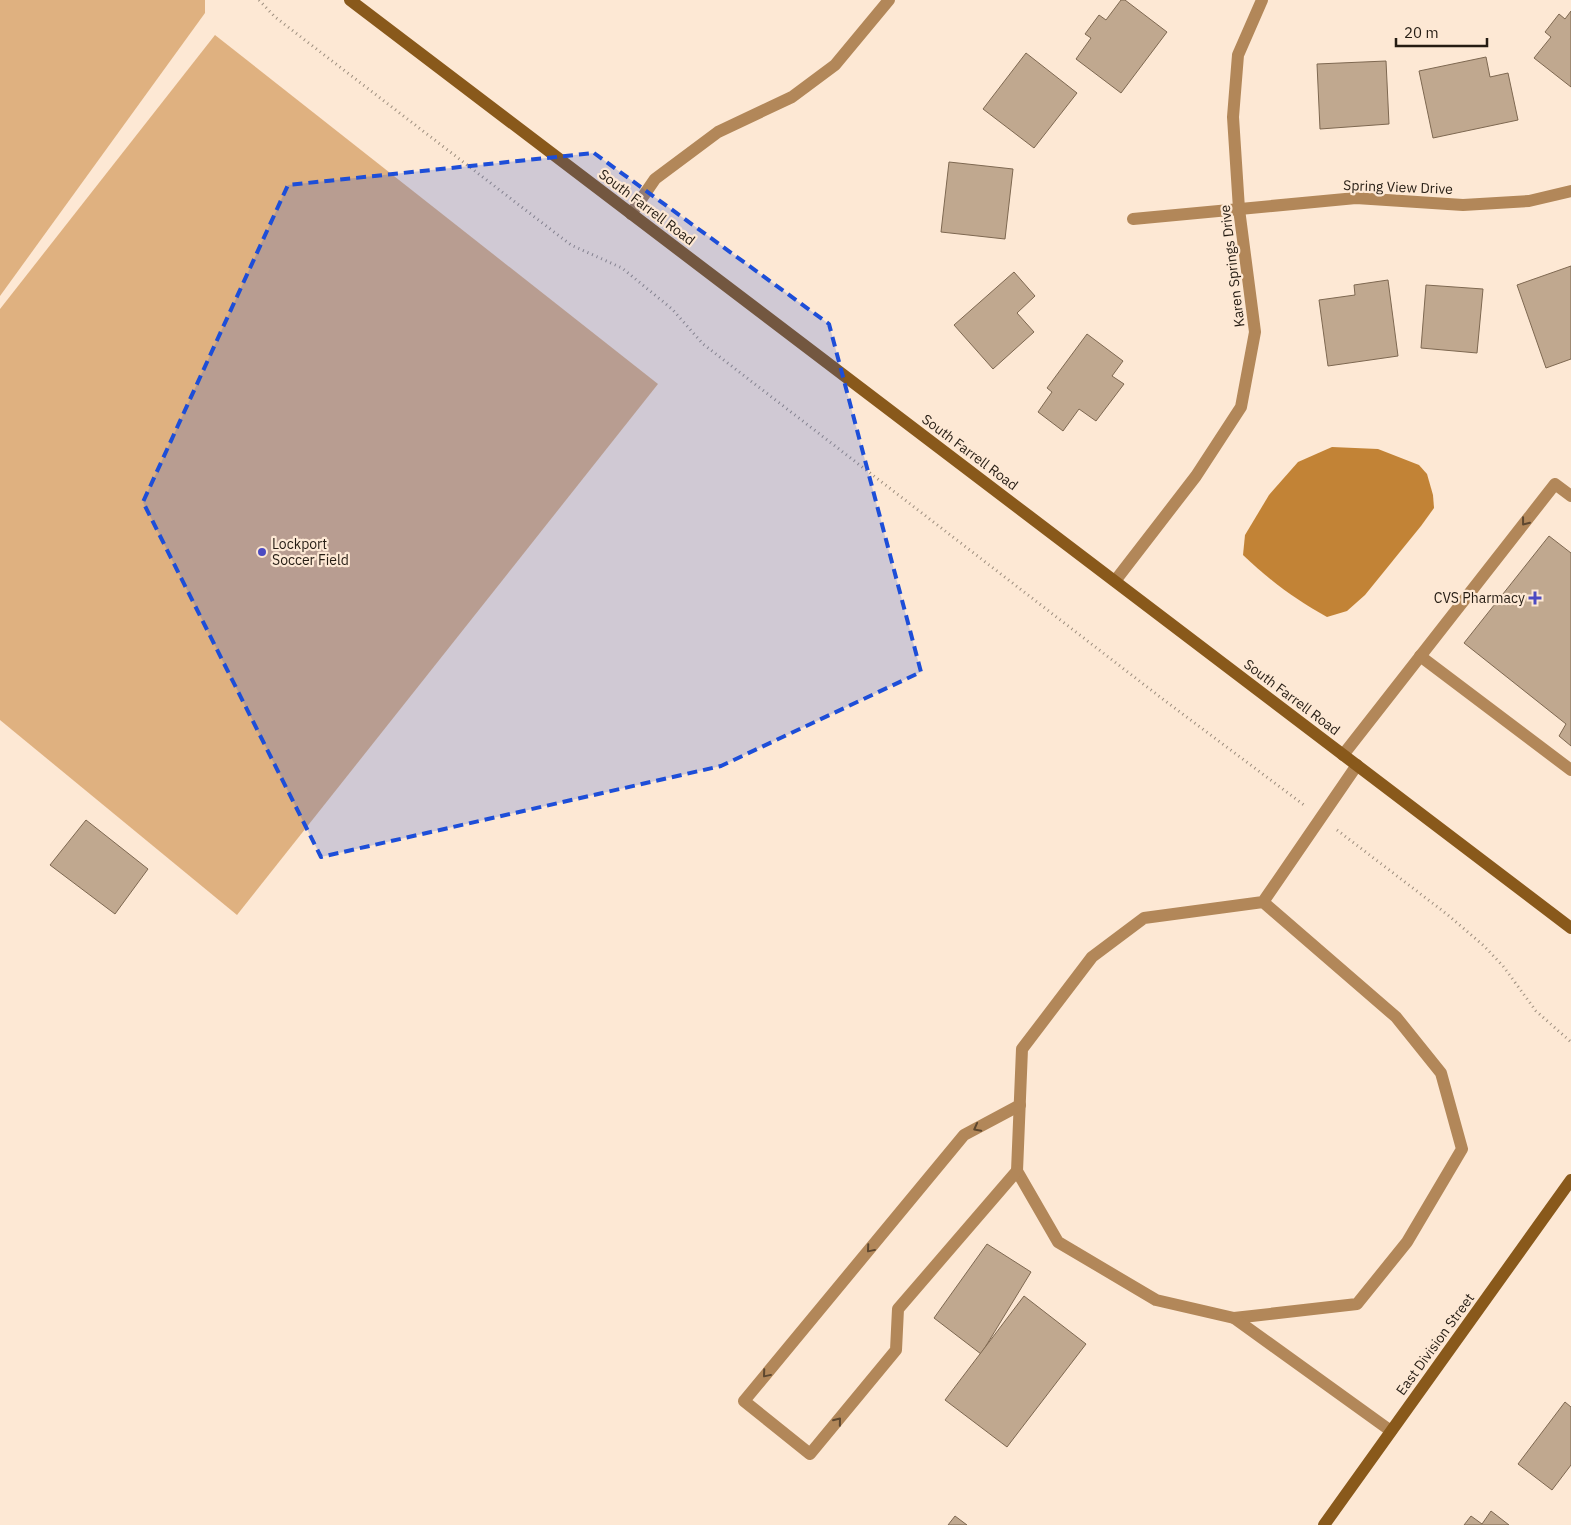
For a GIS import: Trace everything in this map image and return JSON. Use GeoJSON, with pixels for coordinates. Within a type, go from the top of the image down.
{"type":"FeatureCollection","features":[{"type":"Feature","properties":{"kind":"street","name":"South Farrell Road"},"geometry":{"type":"LineString","coordinates":[[350,0],[1571,928]]}},
{"type":"Feature","properties":{"kind":"street"},"geometry":{"type":"LineString","coordinates":[[631,214],[655,179],[718,132],[792,97],[835,65],[889,0]]}},
{"type":"Feature","properties":{"kind":"street","name":"Karen Springs Drive"},"geometry":{"type":"LineString","coordinates":[[1115,581],[1196,476],[1241,407],[1255,332],[1240,209],[1233,117],[1238,55],[1262,0]]}},
{"type":"Feature","properties":{"kind":"street","name":"Spring View Drive"},"geometry":{"type":"LineString","coordinates":[[1133,219],[1356,198],[1463,205],[1529,201],[1571,191]]}},
{"type":"Feature","properties":{"kind":"street"},"geometry":{"type":"LineString","coordinates":[[1343,754],[1555,484],[1571,496]]}},
{"type":"Feature","properties":{"kind":"street"},"geometry":{"type":"LineString","coordinates":[[1420,656],[1571,770]]}},
{"type":"Feature","properties":{"kind":"street"},"geometry":{"type":"LineString","coordinates":[[1263,902],[1396,1017],[1430,1059],[1441,1073],[1462,1149],[1407,1242],[1357,1304],[1234,1318],[1156,1300],[1058,1242],[1017,1171],[1022,1050],[1092,957],[1144,918],[1263,902],[1357,765]]}},
{"type":"Feature","properties":{"kind":"street"},"geometry":{"type":"LineString","coordinates":[[1017,1171],[898,1309],[896,1350],[810,1454],[744,1401],[964,1135],[1020,1105]]}},
{"type":"Feature","properties":{"kind":"street","name":"East Division Street"},"geometry":{"type":"LineString","coordinates":[[1324,1525],[1571,1180]]}},
{"type":"Feature","properties":{"kind":"street"},"geometry":{"type":"LineString","coordinates":[[1234,1318],[1391,1431]]}},
{"type":"Feature","properties":{"kind":"path"},"geometry":{"type":"LineString","coordinates":[[259,0],[275,17],[571,245],[622,268],[672,309],[703,344],[1164,700],[1448,915],[1503,966],[1536,1011],[1571,1042]]}},
{"type":"Feature","properties":{"kind":"highlighted area"},"geometry":{"type":"Polygon","coordinates":[[[594,153],[829,324],[921,672],[721,766],[321,857],[143,502],[288,185],[594,153]]]}},
{"type":"Feature","properties":{"kind":"shaded area"},"geometry":{"type":"Polygon","coordinates":[[[0,0],[205,0],[205,13],[0,296],[0,0]]]}},
{"type":"Feature","properties":{"kind":"shaded area","name":"Lockport Soccer Field"},"geometry":{"type":"Polygon","coordinates":[[[215,35],[658,384],[237,915],[0,720],[0,309],[215,35]]]}},
{"type":"Feature","properties":{"kind":"shaded area"},"geometry":{"type":"Polygon","coordinates":[[[1332,447],[1378,449],[1419,465],[1427,474],[1433,495],[1434,508],[1365,595],[1347,611],[1327,617],[1283,589],[1243,555],[1245,535],[1269,495],[1298,462],[1332,447]]]}},
{"type":"Feature","properties":{"kind":"building"},"geometry":{"type":"Polygon","coordinates":[[[1121,0],[1125,0],[1167,32],[1121,93],[1076,59],[1091,38],[1085,34],[1099,15],[1106,20],[1121,0]]]}},
{"type":"Feature","properties":{"kind":"building"},"geometry":{"type":"Polygon","coordinates":[[[1571,11],[1571,87],[1534,58],[1551,37],[1545,32],[1559,14],[1565,19],[1571,11]]]}},
{"type":"Feature","properties":{"kind":"building"},"geometry":{"type":"Polygon","coordinates":[[[1026,53],[1077,93],[1034,148],[983,109],[1026,53]]]}},
{"type":"Feature","properties":{"kind":"building"},"geometry":{"type":"Polygon","coordinates":[[[1486,57],[1490,77],[1508,73],[1518,120],[1433,138],[1419,71],[1486,57]]]}},
{"type":"Feature","properties":{"kind":"building"},"geometry":{"type":"Polygon","coordinates":[[[1386,61],[1389,124],[1320,129],[1317,64],[1386,61]]]}},
{"type":"Feature","properties":{"kind":"building"},"geometry":{"type":"Polygon","coordinates":[[[949,162],[1013,169],[1005,239],[941,232],[949,162]]]}},
{"type":"Feature","properties":{"kind":"building"},"geometry":{"type":"Polygon","coordinates":[[[1571,266],[1571,359],[1546,368],[1517,285],[1571,266]]]}},
{"type":"Feature","properties":{"kind":"building"},"geometry":{"type":"Polygon","coordinates":[[[1014,272],[1035,296],[1017,313],[1034,332],[993,369],[954,325],[1014,272]]]}},
{"type":"Feature","properties":{"kind":"building"},"geometry":{"type":"Polygon","coordinates":[[[1388,280],[1398,356],[1328,366],[1319,300],[1355,295],[1354,285],[1388,280]]]}},
{"type":"Feature","properties":{"kind":"building"},"geometry":{"type":"Polygon","coordinates":[[[1426,285],[1483,289],[1477,353],[1421,348],[1426,285]]]}},
{"type":"Feature","properties":{"kind":"building"},"geometry":{"type":"Polygon","coordinates":[[[1087,334],[1123,361],[1112,376],[1124,384],[1096,421],[1079,409],[1063,431],[1038,412],[1052,392],[1047,388],[1087,334]]]}},
{"type":"Feature","properties":{"kind":"building","name":"CVS Pharmacy"},"geometry":{"type":"Polygon","coordinates":[[[1549,536],[1571,553],[1571,746],[1559,736],[1566,724],[1464,643],[1549,536]]]}},
{"type":"Feature","properties":{"kind":"building"},"geometry":{"type":"Polygon","coordinates":[[[86,820],[148,869],[115,914],[50,865],[86,820]]]}},
{"type":"Feature","properties":{"kind":"building"},"geometry":{"type":"Polygon","coordinates":[[[987,1244],[1031,1272],[981,1354],[934,1318],[987,1244]]]}},
{"type":"Feature","properties":{"kind":"building"},"geometry":{"type":"Polygon","coordinates":[[[1024,1296],[1086,1344],[1007,1447],[945,1400],[1024,1296]]]}},
{"type":"Feature","properties":{"kind":"building"},"geometry":{"type":"Polygon","coordinates":[[[1565,1402],[1571,1407],[1571,1465],[1552,1490],[1518,1464],[1565,1402]]]}},
{"type":"Feature","properties":{"kind":"building"},"geometry":{"type":"Polygon","coordinates":[[[1491,1511],[1509,1525],[1464,1525],[1471,1516],[1482,1524],[1491,1511]]]}},
{"type":"Feature","properties":{"kind":"building"},"geometry":{"type":"Polygon","coordinates":[[[955,1516],[967,1525],[948,1525],[955,1516]]]}},
{"type":"Feature","properties":{"kind":"place","name":"Lockport Soccer Field"},"geometry":{"type":"Point","coordinates":[262,552]}},
{"type":"Feature","properties":{"kind":"place","name":"CVS Pharmacy"},"geometry":{"type":"Point","coordinates":[1535,598]}}]}
